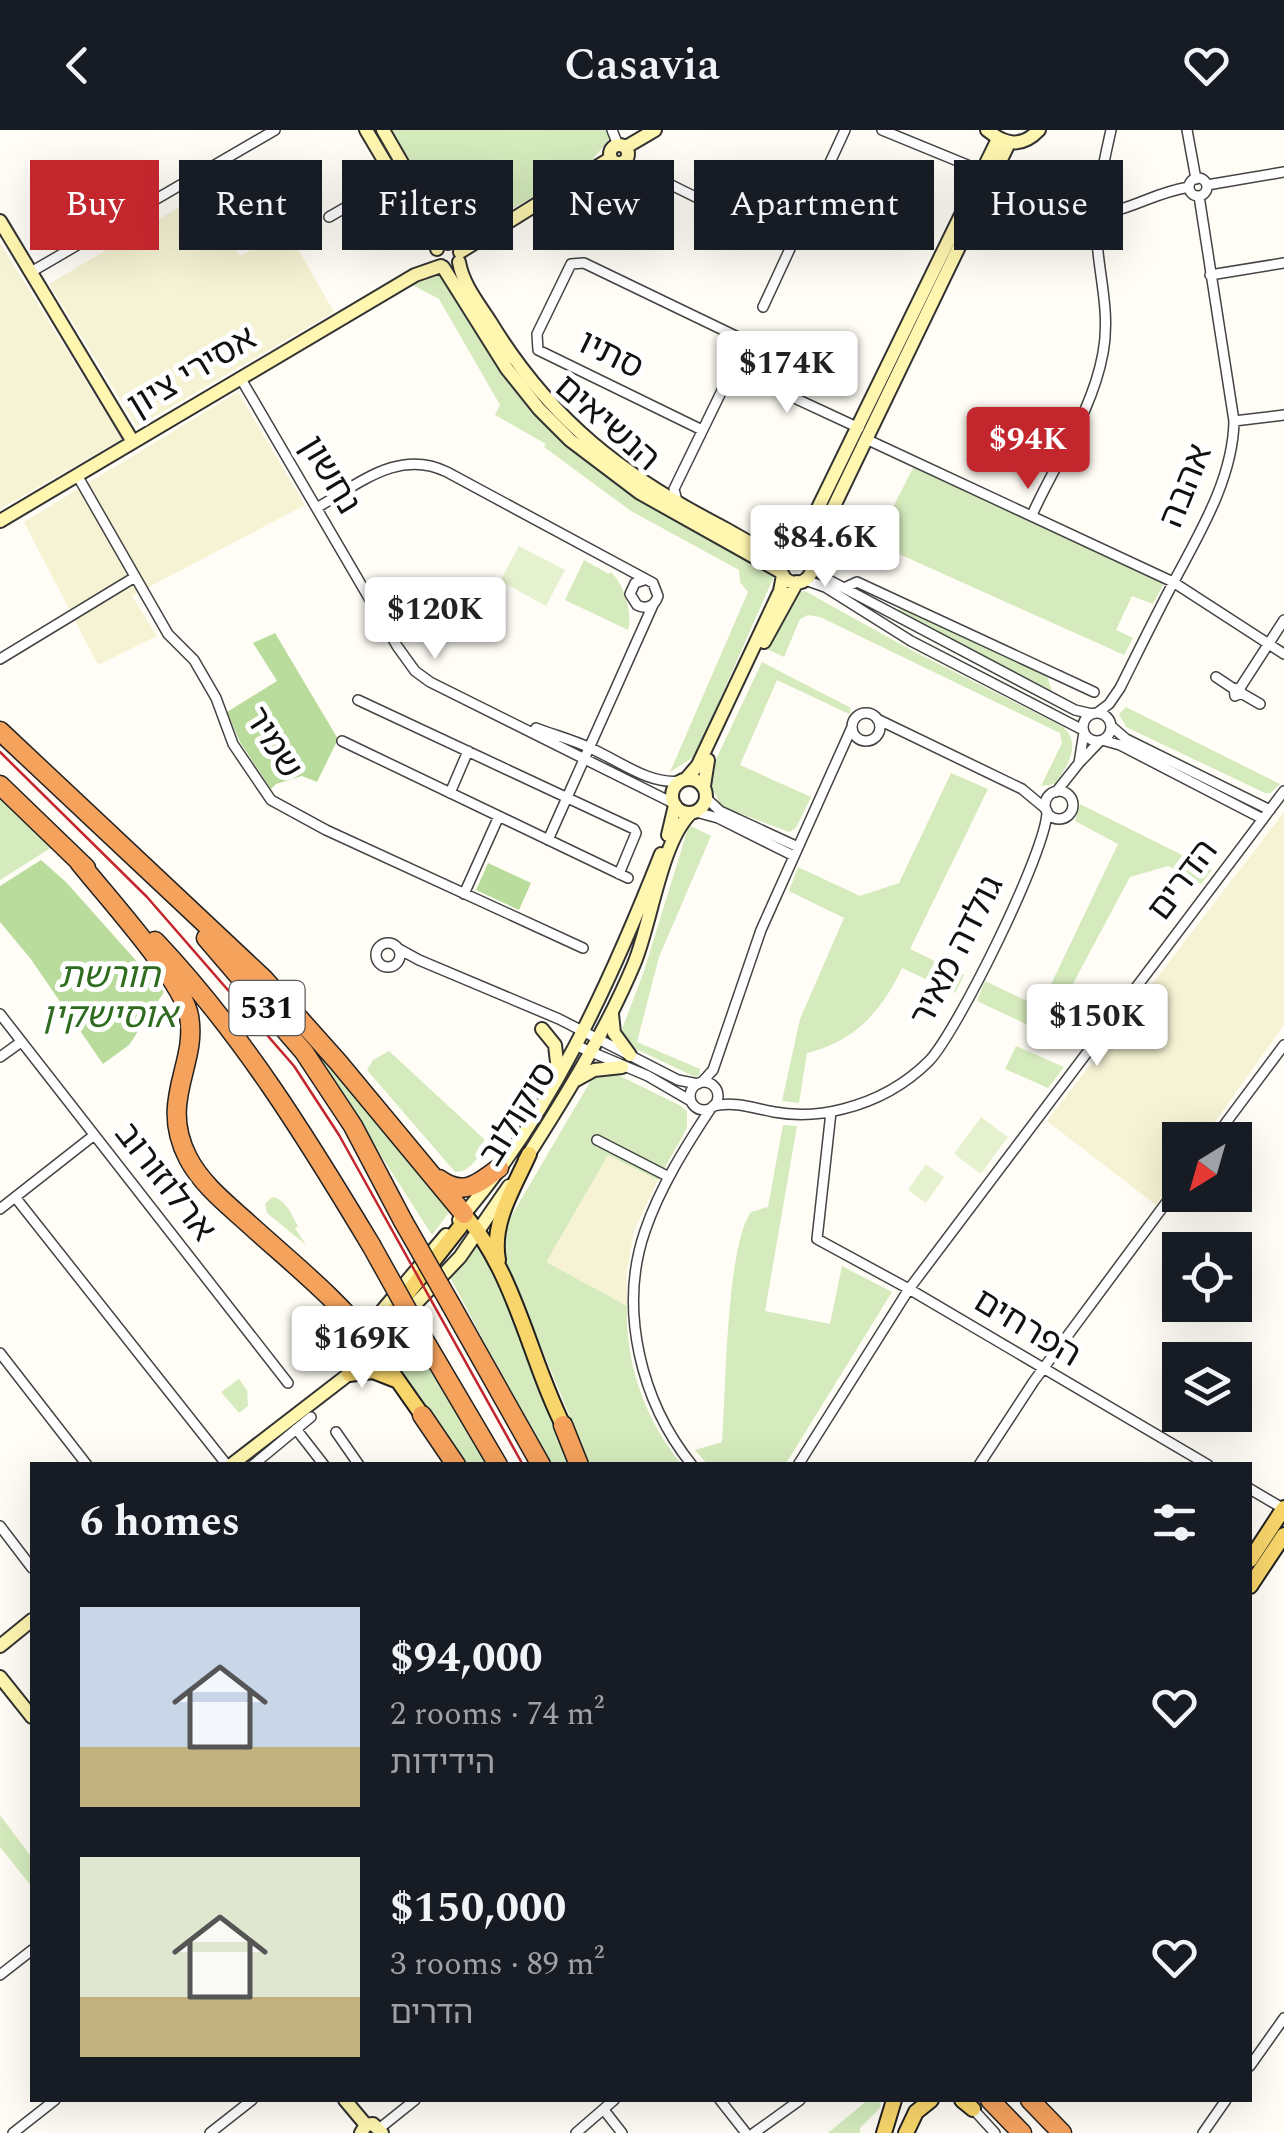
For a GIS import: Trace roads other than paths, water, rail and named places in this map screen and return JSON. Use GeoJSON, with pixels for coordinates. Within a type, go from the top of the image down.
{"type":"FeatureCollection","features":[{"type":"Feature","properties":{"kind":"highway","name":"531"},"geometry":{"type":"LineString","coordinates":[[0,731],[95,822],[204,936],[304,1052],[353,1126],[402,1221],[539,1462]]}},
{"type":"Feature","properties":{"kind":"highway","name":"531"},"geometry":{"type":"LineString","coordinates":[[0,785],[175,962],[242,1043],[293,1116],[496,1462]]}},
{"type":"Feature","properties":{"kind":"highway"},"geometry":{"type":"LineString","coordinates":[[95,822],[264,979],[464,1214]]}},
{"type":"Feature","properties":{"kind":"highway"},"geometry":{"type":"LineString","coordinates":[[79,862],[172,980],[186,1005],[189,1039],[176,1107],[180,1136],[190,1163],[222,1200],[347,1314],[375,1348]]}},
{"type":"Feature","properties":{"kind":"highway"},"geometry":{"type":"LineString","coordinates":[[427,1170],[452,1188],[466,1189],[499,1168]]}},
{"type":"Feature","properties":{"kind":"highway"},"geometry":{"type":"LineString","coordinates":[[347,1314],[351,1334],[347,1367]]}},
{"type":"Feature","properties":{"kind":"highway"},"geometry":{"type":"LineString","coordinates":[[422,1416],[453,1462]]}},
{"type":"Feature","properties":{"kind":"highway"},"geometry":{"type":"LineString","coordinates":[[563,1426],[580,1462]]}},
{"type":"Feature","properties":{"kind":"highway"},"geometry":{"type":"LineString","coordinates":[[976,2102],[1014,2133]]}},
{"type":"Feature","properties":{"kind":"highway"},"geometry":{"type":"LineString","coordinates":[[976,2102],[1022,2133]]}},
{"type":"Feature","properties":{"kind":"highway"},"geometry":{"type":"LineString","coordinates":[[1032,2102],[1062,2133]]}},
{"type":"Feature","properties":{"kind":"main road"},"geometry":{"type":"LineString","coordinates":[[503,1280],[497,1233],[529,1154]]}},
{"type":"Feature","properties":{"kind":"main road"},"geometry":{"type":"LineString","coordinates":[[464,1214],[478,1231],[503,1280],[563,1426]]}},
{"type":"Feature","properties":{"kind":"main road"},"geometry":{"type":"LineString","coordinates":[[422,1416],[375,1348],[385,1322],[460,1227],[464,1214]]}},
{"type":"Feature","properties":{"kind":"main road"},"geometry":{"type":"LineString","coordinates":[[347,1367],[379,1372],[400,1383]]}},
{"type":"Feature","properties":{"kind":"main road"},"geometry":{"type":"LineString","coordinates":[[1252,1557],[1284,1508]]}},
{"type":"Feature","properties":{"kind":"main road"},"geometry":{"type":"LineString","coordinates":[[1252,1583],[1284,1536]]}},
{"type":"Feature","properties":{"kind":"main road"},"geometry":{"type":"LineString","coordinates":[[904,2133],[913,2102]]}},
{"type":"Feature","properties":{"kind":"main road"},"geometry":{"type":"LineString","coordinates":[[904,2133],[916,2112],[928,2102]]}},
{"type":"Feature","properties":{"kind":"street"},"geometry":{"type":"LineString","coordinates":[[31,272],[275,130]]}},
{"type":"Feature","properties":{"kind":"street","name":"הנשיאים"},"geometry":{"type":"LineString","coordinates":[[366,130],[383,160]]}},
{"type":"Feature","properties":{"kind":"street","name":"הנשיאים"},"geometry":{"type":"LineString","coordinates":[[383,130],[441,255],[507,369],[538,408],[570,440],[640,493],[801,581]]}},
{"type":"Feature","properties":{"kind":"street"},"geometry":{"type":"LineString","coordinates":[[612,130],[622,146]]}},
{"type":"Feature","properties":{"kind":"street"},"geometry":{"type":"LineString","coordinates":[[618,160],[610,151],[655,130]]}},
{"type":"Feature","properties":{"kind":"street"},"geometry":{"type":"LineString","coordinates":[[831,160],[845,130]]}},
{"type":"Feature","properties":{"kind":"street"},"geometry":{"type":"LineString","coordinates":[[882,130],[954,160]]}},
{"type":"Feature","properties":{"kind":"street"},"geometry":{"type":"LineString","coordinates":[[998,137],[1025,141],[1040,130]]}},
{"type":"Feature","properties":{"kind":"street"},"geometry":{"type":"LineString","coordinates":[[1106,160],[1111,130]]}},
{"type":"Feature","properties":{"kind":"street"},"geometry":{"type":"LineString","coordinates":[[1123,208],[1160,192],[1192,183],[1204,180],[1205,193],[1191,193],[1192,183],[1187,130]]}},
{"type":"Feature","properties":{"kind":"street"},"geometry":{"type":"LineString","coordinates":[[1207,186],[1284,172]]}},
{"type":"Feature","properties":{"kind":"street","name":"אהבה"},"geometry":{"type":"LineString","coordinates":[[1094,714],[1109,704],[1120,688],[1229,466],[1234,421],[1198,196]]}},
{"type":"Feature","properties":{"kind":"street"},"geometry":{"type":"LineString","coordinates":[[329,217],[342,210]]}},
{"type":"Feature","properties":{"kind":"street"},"geometry":{"type":"LineString","coordinates":[[460,257],[456,245],[441,255],[450,268],[460,257],[533,212]]}},
{"type":"Feature","properties":{"kind":"street"},"geometry":{"type":"LineString","coordinates":[[0,220],[134,442]]}},
{"type":"Feature","properties":{"kind":"street"},"geometry":{"type":"LineString","coordinates":[[694,812],[704,806],[706,766],[722,730],[801,581],[801,557],[954,242]]}},
{"type":"Feature","properties":{"kind":"street","name":"הנשיאים"},"geometry":{"type":"LineString","coordinates":[[440,250],[441,255]]}},
{"type":"Feature","properties":{"kind":"street"},"geometry":{"type":"LineString","coordinates":[[763,307],[790,250]]}},
{"type":"Feature","properties":{"kind":"street"},"geometry":{"type":"LineString","coordinates":[[1032,516],[1086,412],[1103,354],[1108,310],[1098,250]]}},
{"type":"Feature","properties":{"kind":"street","name":"אסירי ציון"},"geometry":{"type":"LineString","coordinates":[[0,520],[415,275],[441,255]]}},
{"type":"Feature","properties":{"kind":"street","name":"הנשיאים"},"geometry":{"type":"LineString","coordinates":[[460,257],[467,284],[504,344],[546,400],[597,450],[668,492],[679,504],[768,551],[801,557],[844,588],[1064,704],[1094,714]]}},
{"type":"Feature","properties":{"kind":"street","name":"סתיו"},"geometry":{"type":"LineString","coordinates":[[702,430],[538,350],[537,334],[571,264],[584,263],[746,341],[732,370]]}},
{"type":"Feature","properties":{"kind":"street"},"geometry":{"type":"LineString","coordinates":[[1210,276],[1284,264]]}},
{"type":"Feature","properties":{"kind":"street"},"geometry":{"type":"LineString","coordinates":[[668,492],[732,370],[1174,582],[1284,654]]}},
{"type":"Feature","properties":{"kind":"street","name":"נחשון"},"geometry":{"type":"LineString","coordinates":[[241,379],[397,646],[416,671],[430,682],[674,804]]}},
{"type":"Feature","properties":{"kind":"street"},"geometry":{"type":"LineString","coordinates":[[1234,421],[1284,415]]}},
{"type":"Feature","properties":{"kind":"street"},"geometry":{"type":"LineString","coordinates":[[318,507],[390,466],[428,464],[653,583],[658,591],[654,604],[548,840]]}},
{"type":"Feature","properties":{"kind":"street","name":"שמיר"},"geometry":{"type":"LineString","coordinates":[[77,476],[168,634],[194,660],[216,698],[233,744],[271,800],[583,948]]}},
{"type":"Feature","properties":{"kind":"street"},"geometry":{"type":"LineString","coordinates":[[796,852],[718,818],[674,804],[673,789],[698,764],[780,590],[782,560],[801,557]]}},
{"type":"Feature","properties":{"kind":"street"},"geometry":{"type":"LineString","coordinates":[[616,565],[632,588],[631,599],[641,616],[640,630]]}},
{"type":"Feature","properties":{"kind":"street"},"geometry":{"type":"LineString","coordinates":[[0,659],[135,577]]}},
{"type":"Feature","properties":{"kind":"street"},"geometry":{"type":"LineString","coordinates":[[632,588],[644,580]]}},
{"type":"Feature","properties":{"kind":"street"},"geometry":{"type":"LineString","coordinates":[[801,581],[825,587],[910,641],[1084,731],[1092,740],[1120,746],[1266,814]]}},
{"type":"Feature","properties":{"kind":"street"},"geometry":{"type":"LineString","coordinates":[[844,588],[857,582],[1094,692]]}},
{"type":"Feature","properties":{"kind":"street"},"geometry":{"type":"LineString","coordinates":[[636,606],[654,604]]}},
{"type":"Feature","properties":{"kind":"street"},"geometry":{"type":"LineString","coordinates":[[1238,690],[1284,620]]}},
{"type":"Feature","properties":{"kind":"street"},"geometry":{"type":"LineString","coordinates":[[1058,676],[1064,704]]}},
{"type":"Feature","properties":{"kind":"street"},"geometry":{"type":"LineString","coordinates":[[1216,677],[1260,704]]}},
{"type":"Feature","properties":{"kind":"street"},"geometry":{"type":"LineString","coordinates":[[342,742],[623,876],[634,829],[358,700]]}},
{"type":"Feature","properties":{"kind":"street"},"geometry":{"type":"LineString","coordinates":[[694,1134],[696,1116],[691,1090],[715,1064],[756,944],[855,718],[862,713],[1022,789],[1052,817],[1062,819],[1072,811],[1074,773],[1084,721],[1094,714],[1108,718],[1126,739],[1266,814]]}},
{"type":"Feature","properties":{"kind":"street","name":"נחשון"},"geometry":{"type":"LineString","coordinates":[[501,715],[648,776],[666,782],[684,780]]}},
{"type":"Feature","properties":{"kind":"street"},"geometry":{"type":"LineString","coordinates":[[875,738],[880,730],[877,719]]}},
{"type":"Feature","properties":{"kind":"street"},"geometry":{"type":"LineString","coordinates":[[1079,762],[1109,734],[1111,726]]}},
{"type":"Feature","properties":{"kind":"street"},"geometry":{"type":"LineString","coordinates":[[852,727],[854,736],[864,741]]}},
{"type":"Feature","properties":{"kind":"street"},"geometry":{"type":"LineString","coordinates":[[841,756],[888,732],[904,733]]}},
{"type":"Feature","properties":{"kind":"street"},"geometry":{"type":"LineString","coordinates":[[450,793],[468,751]]}},
{"type":"Feature","properties":{"kind":"street"},"geometry":{"type":"LineString","coordinates":[[1046,810],[1046,801],[1074,773]]}},
{"type":"Feature","properties":{"kind":"street"},"geometry":{"type":"LineString","coordinates":[[684,780],[696,780],[720,812],[796,852]]}},
{"type":"Feature","properties":{"kind":"street"},"geometry":{"type":"LineString","coordinates":[[1022,789],[1064,792],[1071,798]]}},
{"type":"Feature","properties":{"kind":"street","name":"הדרים"},"geometry":{"type":"LineString","coordinates":[[800,1462],[909,1289],[1284,792]]}},
{"type":"Feature","properties":{"kind":"street","name":"סוקולוב"},"geometry":{"type":"LineString","coordinates":[[347,1367],[363,1332],[464,1214],[499,1168],[558,1076],[639,911],[670,830],[674,804]]}},
{"type":"Feature","properties":{"kind":"street","name":"גולדה מאיר"},"geometry":{"type":"LineString","coordinates":[[1042,842],[1046,810]]}},
{"type":"Feature","properties":{"kind":"street","name":"סוקולוב"},"geometry":{"type":"LineString","coordinates":[[233,1462],[375,1348],[460,1257],[529,1154],[598,1038],[640,948],[677,834],[694,812]]}},
{"type":"Feature","properties":{"kind":"street"},"geometry":{"type":"LineString","coordinates":[[464,894],[499,816]]}},
{"type":"Feature","properties":{"kind":"street","name":"גולדה מאיר"},"geometry":{"type":"LineString","coordinates":[[712,1107],[740,1104],[790,1114],[832,1112],[866,1102],[916,1073],[938,1051],[961,1014],[1042,842],[1062,819]]}},
{"type":"Feature","properties":{"kind":"street"},"geometry":{"type":"LineString","coordinates":[[399,949],[598,1038],[702,1110],[712,1107]]}},
{"type":"Feature","properties":{"kind":"street"},"geometry":{"type":"LineString","coordinates":[[612,1010],[614,1033],[626,1061]]}},
{"type":"Feature","properties":{"kind":"street","name":"ארלוזורוב"},"geometry":{"type":"LineString","coordinates":[[0,1014],[288,1383]]}},
{"type":"Feature","properties":{"kind":"street"},"geometry":{"type":"LineString","coordinates":[[542,1029],[556,1045],[558,1076]]}},
{"type":"Feature","properties":{"kind":"street"},"geometry":{"type":"LineString","coordinates":[[0,1058],[21,1042]]}},
{"type":"Feature","properties":{"kind":"street"},"geometry":{"type":"LineString","coordinates":[[575,1045],[716,1089]]}},
{"type":"Feature","properties":{"kind":"street"},"geometry":{"type":"LineString","coordinates":[[1226,1122],[1284,1045]]}},
{"type":"Feature","properties":{"kind":"street"},"geometry":{"type":"LineString","coordinates":[[574,1082],[594,1070],[626,1061]]}},
{"type":"Feature","properties":{"kind":"street"},"geometry":{"type":"LineString","coordinates":[[690,1462],[668,1432],[652,1395],[636,1328],[638,1260],[646,1228],[669,1177],[717,1101],[715,1064]]}},
{"type":"Feature","properties":{"kind":"street","name":"גולדה מאיר"},"geometry":{"type":"LineString","coordinates":[[716,1089],[740,1104]]}},
{"type":"Feature","properties":{"kind":"street","name":"הפרחים"},"geometry":{"type":"LineString","coordinates":[[832,1112],[817,1239],[1203,1462]]}},
{"type":"Feature","properties":{"kind":"street"},"geometry":{"type":"LineString","coordinates":[[0,1209],[94,1136]]}},
{"type":"Feature","properties":{"kind":"street"},"geometry":{"type":"LineString","coordinates":[[597,1140],[669,1177]]}},
{"type":"Feature","properties":{"kind":"street"},"geometry":{"type":"LineString","coordinates":[[15,1198],[227,1462]]}},
{"type":"Feature","properties":{"kind":"street"},"geometry":{"type":"LineString","coordinates":[[981,1462],[1162,1208]]}},
{"type":"Feature","properties":{"kind":"street"},"geometry":{"type":"LineString","coordinates":[[0,1353],[85,1462]]}},
{"type":"Feature","properties":{"kind":"street"},"geometry":{"type":"LineString","coordinates":[[257,1462],[311,1417]]}},
{"type":"Feature","properties":{"kind":"street"},"geometry":{"type":"LineString","coordinates":[[296,1430],[322,1462]]}},
{"type":"Feature","properties":{"kind":"street"},"geometry":{"type":"LineString","coordinates":[[336,1432],[357,1462]]}},
{"type":"Feature","properties":{"kind":"street"},"geometry":{"type":"LineString","coordinates":[[1252,1490],[1284,1508]]}},
{"type":"Feature","properties":{"kind":"street"},"geometry":{"type":"LineString","coordinates":[[2,1533],[30,1566]]}},
{"type":"Feature","properties":{"kind":"street"},"geometry":{"type":"LineString","coordinates":[[0,1646],[30,1622]]}},
{"type":"Feature","properties":{"kind":"street"},"geometry":{"type":"LineString","coordinates":[[0,1676],[30,1714]]}},
{"type":"Feature","properties":{"kind":"street"},"geometry":{"type":"LineString","coordinates":[[1,1972],[30,1951]]}},
{"type":"Feature","properties":{"kind":"street"},"geometry":{"type":"LineString","coordinates":[[1252,2063],[1284,2018]]}},
{"type":"Feature","properties":{"kind":"street"},"geometry":{"type":"LineString","coordinates":[[14,2133],[53,2102]]}},
{"type":"Feature","properties":{"kind":"street"},"geometry":{"type":"LineString","coordinates":[[210,2133],[249,2102]]}},
{"type":"Feature","properties":{"kind":"street"},"geometry":{"type":"LineString","coordinates":[[347,2102],[372,2130],[412,2102]]}},
{"type":"Feature","properties":{"kind":"street"},"geometry":{"type":"LineString","coordinates":[[576,2133],[612,2102]]}},
{"type":"Feature","properties":{"kind":"street"},"geometry":{"type":"LineString","coordinates":[[722,2102],[746,2133]]}},
{"type":"Feature","properties":{"kind":"street"},"geometry":{"type":"LineString","coordinates":[[754,2133],[797,2102]]}},
{"type":"Feature","properties":{"kind":"street"},"geometry":{"type":"LineString","coordinates":[[976,2102],[995,2133]]}},
{"type":"Feature","properties":{"kind":"street"},"geometry":{"type":"LineString","coordinates":[[1203,2133],[1225,2102]]}},
{"type":"Feature","properties":{"kind":"street"},"geometry":{"type":"LineString","coordinates":[[604,2110],[622,2133]]}},
{"type":"Feature","properties":{"kind":"railway"},"geometry":{"type":"LineString","coordinates":[[0,752],[147,897],[294,1066],[339,1135],[521,1462]]}},
{"type":"Feature","properties":{"kind":"park label","name":"חורשת אוסישקין"},"geometry":{"type":"Point","coordinates":[109,996]}}]}
